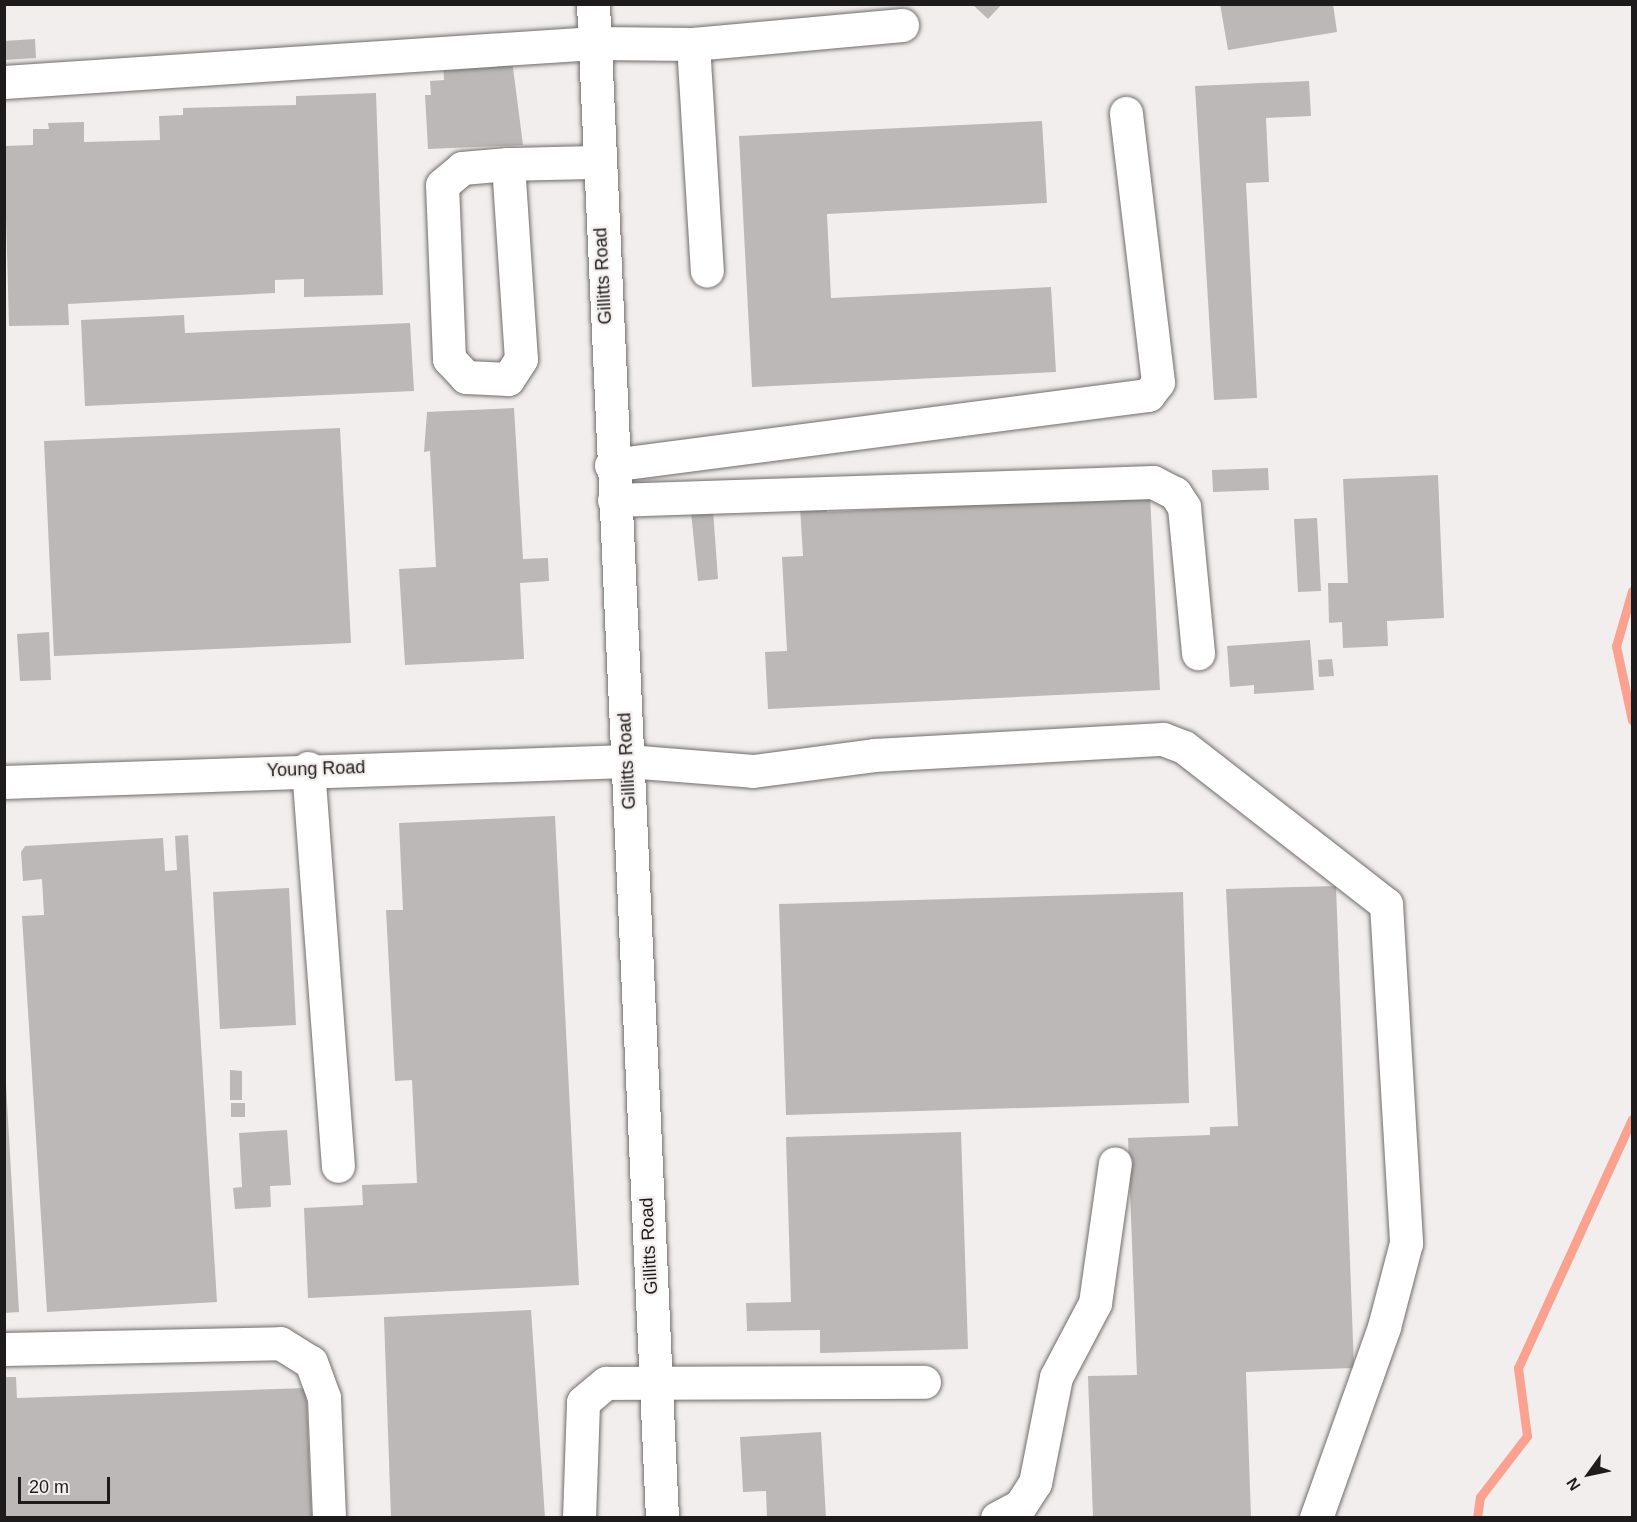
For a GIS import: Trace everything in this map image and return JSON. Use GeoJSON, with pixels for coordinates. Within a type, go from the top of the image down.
{"type":"FeatureCollection","features":[{"type":"Feature","properties":{"kind":"lane","name":"Gillitts Road"},"geometry":{"type":"LineString","coordinates":[[593,4],[611,465],[662,1518]]}},
{"type":"Feature","properties":{"kind":"lane"},"geometry":{"type":"LineString","coordinates":[[4,82],[595,43],[693,44],[902,25]]}},
{"type":"Feature","properties":{"kind":"lane"},"geometry":{"type":"LineString","coordinates":[[693,44],[707,271]]}},
{"type":"Feature","properties":{"kind":"lane"},"geometry":{"type":"LineString","coordinates":[[611,465],[1148,395],[1158,382],[1126,113]]}},
{"type":"Feature","properties":{"kind":"lane"},"geometry":{"type":"LineString","coordinates":[[508,164],[522,359],[508,379],[466,377],[449,359],[440,196],[446,180],[462,168],[508,164],[598,162]]}},
{"type":"Feature","properties":{"kind":"lane"},"geometry":{"type":"LineString","coordinates":[[614,500],[1153,482],[1175,493],[1184,507],[1198,653]]}},
{"type":"Feature","properties":{"kind":"lane","name":"Young Road"},"geometry":{"type":"LineString","coordinates":[[4,782],[308,768],[627,761],[753,771],[874,755],[1163,739],[1184,747],[1386,904],[1406,1243],[1384,1328],[1316,1518]]}},
{"type":"Feature","properties":{"kind":"lane"},"geometry":{"type":"LineString","coordinates":[[308,768],[338,1166]]}},
{"type":"Feature","properties":{"kind":"lane"},"geometry":{"type":"LineString","coordinates":[[997,1518],[1020,1506],[1035,1483],[1056,1377],[1095,1303],[1115,1163]]}},
{"type":"Feature","properties":{"kind":"lane"},"geometry":{"type":"LineString","coordinates":[[4,1349],[280,1343],[311,1362],[324,1398],[329,1518]]}},
{"type":"Feature","properties":{"kind":"lane"},"geometry":{"type":"LineString","coordinates":[[579,1518],[577,1460],[587,1394],[606,1383],[924,1382]]}},
{"type":"Feature","properties":{"kind":"building"},"geometry":{"type":"Polygon","coordinates":[[[972,4],[1002,4],[988,19],[972,4]]]}},
{"type":"Feature","properties":{"kind":"building"},"geometry":{"type":"Polygon","coordinates":[[[1220,4],[1333,4],[1337,32],[1228,50],[1220,4]]]}},
{"type":"Feature","properties":{"kind":"building"},"geometry":{"type":"Polygon","coordinates":[[[35,39],[36,58],[4,60],[4,41],[35,39]]]}},
{"type":"Feature","properties":{"kind":"building"},"geometry":{"type":"Polygon","coordinates":[[[443,60],[512,60],[523,145],[428,149],[425,95],[431,95],[430,81],[444,80],[443,60]]]}},
{"type":"Feature","properties":{"kind":"building"},"geometry":{"type":"Polygon","coordinates":[[[1309,81],[1311,116],[1266,118],[1269,182],[1246,183],[1257,398],[1214,400],[1195,86],[1309,81]]]}},
{"type":"Feature","properties":{"kind":"building"},"geometry":{"type":"Polygon","coordinates":[[[376,93],[383,295],[304,297],[304,279],[275,280],[275,293],[68,304],[69,325],[9,326],[4,146],[33,145],[33,129],[49,129],[48,123],[84,122],[84,142],[160,140],[159,116],[183,115],[183,108],[296,105],[296,96],[376,93]]]}},
{"type":"Feature","properties":{"kind":"building"},"geometry":{"type":"Polygon","coordinates":[[[1042,121],[1047,203],[827,214],[831,298],[1051,287],[1056,372],[752,387],[739,136],[1042,121]]]}},
{"type":"Feature","properties":{"kind":"building"},"geometry":{"type":"Polygon","coordinates":[[[184,315],[185,333],[410,323],[414,391],[85,406],[81,320],[184,315]]]}},
{"type":"Feature","properties":{"kind":"building"},"geometry":{"type":"Polygon","coordinates":[[[514,408],[523,559],[548,558],[549,581],[520,583],[524,659],[405,665],[399,569],[436,567],[430,451],[424,452],[427,412],[514,408]]]}},
{"type":"Feature","properties":{"kind":"building"},"geometry":{"type":"Polygon","coordinates":[[[340,428],[351,643],[54,656],[44,441],[340,428]]]}},
{"type":"Feature","properties":{"kind":"building"},"geometry":{"type":"Polygon","coordinates":[[[1268,468],[1269,490],[1213,492],[1212,470],[1268,468]]]}},
{"type":"Feature","properties":{"kind":"building"},"geometry":{"type":"Polygon","coordinates":[[[1438,475],[1444,618],[1387,621],[1388,646],[1343,648],[1342,622],[1329,623],[1328,583],[1348,583],[1343,479],[1438,475]]]}},
{"type":"Feature","properties":{"kind":"building"},"geometry":{"type":"Polygon","coordinates":[[[1150,496],[1160,690],[768,709],[765,652],[787,651],[782,557],[803,556],[800,507],[826,506],[827,512],[1150,496]]]}},
{"type":"Feature","properties":{"kind":"building"},"geometry":{"type":"Polygon","coordinates":[[[713,510],[718,579],[698,581],[691,512],[713,510]]]}},
{"type":"Feature","properties":{"kind":"building"},"geometry":{"type":"Polygon","coordinates":[[[1317,518],[1321,591],[1298,592],[1294,519],[1317,518]]]}},
{"type":"Feature","properties":{"kind":"building"},"geometry":{"type":"Polygon","coordinates":[[[49,632],[51,680],[20,681],[17,634],[49,632]]]}},
{"type":"Feature","properties":{"kind":"building"},"geometry":{"type":"Polygon","coordinates":[[[1310,640],[1314,690],[1254,694],[1254,685],[1230,687],[1227,646],[1310,640]]]}},
{"type":"Feature","properties":{"kind":"building"},"geometry":{"type":"Polygon","coordinates":[[[1332,659],[1334,676],[1319,677],[1318,660],[1332,659]]]}},
{"type":"Feature","properties":{"kind":"building"},"geometry":{"type":"Polygon","coordinates":[[[555,816],[579,1285],[308,1298],[304,1208],[363,1205],[362,1185],[417,1183],[412,1080],[395,1081],[386,910],[403,910],[399,823],[555,816]]]}},
{"type":"Feature","properties":{"kind":"building"},"geometry":{"type":"Polygon","coordinates":[[[188,835],[217,1302],[47,1312],[22,916],[44,915],[42,879],[23,881],[21,852],[25,846],[163,838],[165,871],[177,870],[175,836],[188,835]]]}},
{"type":"Feature","properties":{"kind":"building"},"geometry":{"type":"Polygon","coordinates":[[[1336,886],[1354,1368],[1246,1372],[1251,1518],[1093,1518],[1088,1376],[1137,1375],[1128,1138],[1210,1135],[1210,1127],[1238,1126],[1226,889],[1336,886]]]}},
{"type":"Feature","properties":{"kind":"building"},"geometry":{"type":"Polygon","coordinates":[[[289,888],[296,1025],[220,1029],[213,892],[289,888]]]}},
{"type":"Feature","properties":{"kind":"building"},"geometry":{"type":"Polygon","coordinates":[[[1183,892],[1189,1103],[786,1115],[779,904],[1183,892]]]}},
{"type":"Feature","properties":{"kind":"building"},"geometry":{"type":"Polygon","coordinates":[[[4,1049],[19,1312],[4,1313],[4,1049]]]}},
{"type":"Feature","properties":{"kind":"building"},"geometry":{"type":"Polygon","coordinates":[[[230,1070],[242,1071],[242,1100],[230,1100],[230,1070]]]}},
{"type":"Feature","properties":{"kind":"building"},"geometry":{"type":"Polygon","coordinates":[[[231,1103],[245,1103],[245,1117],[231,1117],[231,1103]]]}},
{"type":"Feature","properties":{"kind":"building"},"geometry":{"type":"Polygon","coordinates":[[[287,1130],[291,1185],[270,1186],[271,1207],[235,1209],[233,1188],[242,1187],[239,1133],[287,1130]]]}},
{"type":"Feature","properties":{"kind":"building"},"geometry":{"type":"Polygon","coordinates":[[[961,1132],[968,1349],[820,1353],[820,1330],[747,1331],[746,1303],[791,1302],[786,1137],[961,1132]]]}},
{"type":"Feature","properties":{"kind":"building"},"geometry":{"type":"Polygon","coordinates":[[[531,1310],[545,1518],[391,1518],[384,1317],[531,1310]]]}},
{"type":"Feature","properties":{"kind":"building"},"geometry":{"type":"Polygon","coordinates":[[[4,1377],[16,1377],[17,1398],[306,1388],[312,1518],[4,1518],[4,1377]]]}},
{"type":"Feature","properties":{"kind":"building"},"geometry":{"type":"Polygon","coordinates":[[[821,1432],[826,1518],[767,1518],[766,1491],[743,1492],[740,1437],[821,1432]]]}},
{"type":"Feature","properties":{"kind":"waterway"},"geometry":{"type":"LineString","coordinates":[[1632,591],[1616,646],[1632,720]]}},
{"type":"Feature","properties":{"kind":"waterway"},"geometry":{"type":"LineString","coordinates":[[1477,1518],[1480,1497],[1527,1436],[1518,1368],[1632,1119]]}}]}
